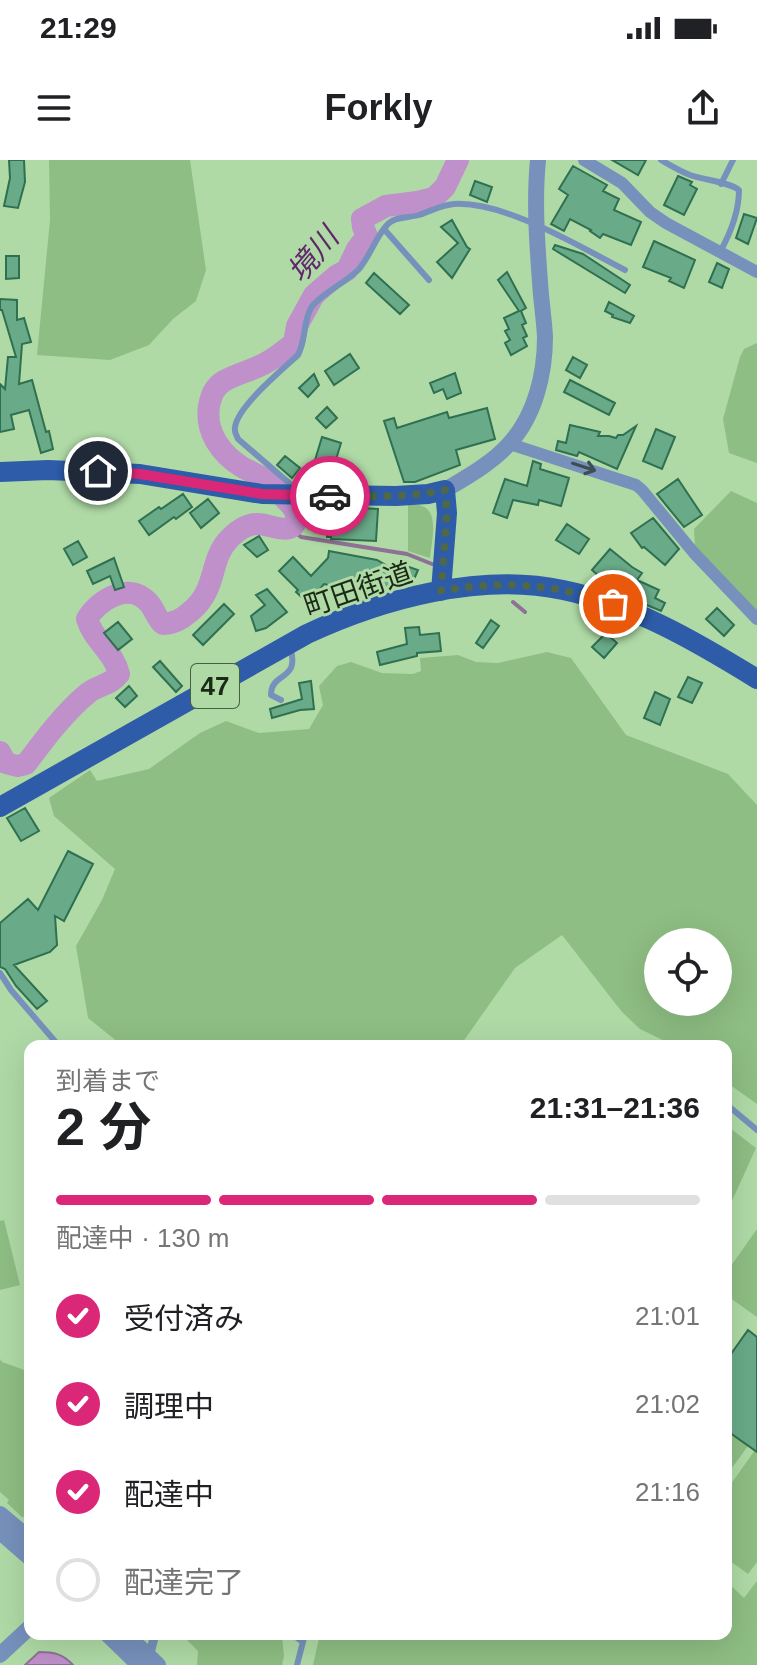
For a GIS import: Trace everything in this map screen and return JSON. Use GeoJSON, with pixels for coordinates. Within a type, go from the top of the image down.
{"type":"FeatureCollection","features":[{"type":"Feature","properties":{"kind":"main road"},"geometry":{"type":"LineString","coordinates":[[0,472],[129,473],[262,494],[396,496],[445,490],[447,513],[441,591]]}},
{"type":"Feature","properties":{"kind":"main road","name":"町田街道"},"geometry":{"type":"LineString","coordinates":[[0,807],[322,627],[414,596],[461,587],[550,587],[613,604],[658,624],[757,679]]}},
{"type":"Feature","properties":{"kind":"street"},"geometry":{"type":"LineString","coordinates":[[445,490],[510,444],[524,425],[537,392],[545,340],[537,225],[538,160]]}},
{"type":"Feature","properties":{"kind":"street"},"geometry":{"type":"LineString","coordinates":[[584,160],[622,183],[650,212],[757,272]]}},
{"type":"Feature","properties":{"kind":"street"},"geometry":{"type":"LineString","coordinates":[[510,444],[636,485],[694,553],[757,619]]}},
{"type":"Feature","properties":{"kind":"street"},"geometry":{"type":"LineString","coordinates":[[0,1514],[24,1534]]}},
{"type":"Feature","properties":{"kind":"street"},"geometry":{"type":"LineString","coordinates":[[0,1532],[24,1553]]}},
{"type":"Feature","properties":{"kind":"street"},"geometry":{"type":"LineString","coordinates":[[0,1655],[24,1633]]}},
{"type":"Feature","properties":{"kind":"street"},"geometry":{"type":"LineString","coordinates":[[113,1640],[139,1665]]}},
{"type":"Feature","properties":{"kind":"street"},"geometry":{"type":"LineString","coordinates":[[132,1640],[158,1665]]}},
{"type":"Feature","properties":{"kind":"street"},"geometry":{"type":"LineString","coordinates":[[147,1665],[153,1640]]}},
{"type":"Feature","properties":{"kind":"lane"},"geometry":{"type":"LineString","coordinates":[[721,184],[733,160]]}},
{"type":"Feature","properties":{"kind":"lane"},"geometry":{"type":"LineString","coordinates":[[663,161],[689,174],[737,188],[740,194],[731,231],[720,252]]}},
{"type":"Feature","properties":{"kind":"lane"},"geometry":{"type":"LineString","coordinates":[[298,495],[238,439],[235,425],[248,403],[298,355],[312,306],[358,270],[393,220],[416,216],[439,206],[476,205],[537,225],[625,270]]}},
{"type":"Feature","properties":{"kind":"lane"},"geometry":{"type":"LineString","coordinates":[[384,229],[429,280]]}},
{"type":"Feature","properties":{"kind":"lane"},"geometry":{"type":"LineString","coordinates":[[281,700],[271,695],[271,687],[292,667],[294,658],[289,644]]}},
{"type":"Feature","properties":{"kind":"lane"},"geometry":{"type":"LineString","coordinates":[[0,973],[54,1040]]}},
{"type":"Feature","properties":{"kind":"lane"},"geometry":{"type":"LineString","coordinates":[[732,1109],[757,1130]]}},
{"type":"Feature","properties":{"kind":"lane"},"geometry":{"type":"LineString","coordinates":[[297,1665],[303,1640]]}},
{"type":"Feature","properties":{"kind":"green space"},"geometry":{"type":"Polygon","coordinates":[[[49,160],[190,160],[206,270],[196,301],[173,319],[149,345],[110,360],[37,355],[50,220],[49,160]]]}},
{"type":"Feature","properties":{"kind":"green space"},"geometry":{"type":"Polygon","coordinates":[[[757,343],[757,463],[729,453],[723,419],[740,357],[744,349],[757,343]]]}},
{"type":"Feature","properties":{"kind":"green space"},"geometry":{"type":"Polygon","coordinates":[[[731,491],[757,503],[757,615],[695,547],[694,529],[731,491]]]}},
{"type":"Feature","properties":{"kind":"green space"},"geometry":{"type":"Polygon","coordinates":[[[408,505],[422,506],[431,515],[430,558],[408,551],[408,505]]]}},
{"type":"Feature","properties":{"kind":"green space"},"geometry":{"type":"Polygon","coordinates":[[[547,652],[571,658],[626,735],[728,774],[757,805],[757,1104],[732,1086],[732,1040],[663,1040],[640,1029],[622,1012],[562,935],[515,968],[464,1040],[116,1040],[88,1018],[76,946],[102,900],[115,869],[54,816],[49,798],[90,770],[97,781],[149,769],[200,733],[226,721],[259,733],[309,729],[323,705],[319,686],[337,666],[351,662],[382,673],[413,674],[421,671],[420,658],[458,655],[476,662],[498,663],[547,652]]]}},
{"type":"Feature","properties":{"kind":"green space"},"geometry":{"type":"Polygon","coordinates":[[[732,1130],[756,1148],[732,1201],[732,1130]]]}},
{"type":"Feature","properties":{"kind":"green space"},"geometry":{"type":"Polygon","coordinates":[[[4,1220],[20,1285],[0,1290],[0,1221],[4,1220]]]}},
{"type":"Feature","properties":{"kind":"green space"},"geometry":{"type":"Polygon","coordinates":[[[757,1229],[757,1317],[732,1299],[732,1264],[757,1229]]]}},
{"type":"Feature","properties":{"kind":"green space"},"geometry":{"type":"Polygon","coordinates":[[[0,1359],[24,1370],[24,1517],[7,1503],[9,1500],[0,1492],[0,1359]]]}},
{"type":"Feature","properties":{"kind":"green space"},"geometry":{"type":"Polygon","coordinates":[[[732,1435],[748,1446],[732,1468],[732,1435]]]}},
{"type":"Feature","properties":{"kind":"green space"},"geometry":{"type":"Polygon","coordinates":[[[757,1451],[757,1562],[748,1574],[732,1562],[732,1483],[757,1451]]]}},
{"type":"Feature","properties":{"kind":"green space"},"geometry":{"type":"Polygon","coordinates":[[[757,1581],[757,1665],[313,1665],[319,1640],[732,1640],[732,1587],[744,1598],[757,1581]]]}},
{"type":"Feature","properties":{"kind":"green space"},"geometry":{"type":"Polygon","coordinates":[[[187,1640],[282,1640],[284,1656],[282,1665],[197,1665],[198,1651],[187,1640]]]}},
{"type":"Feature","properties":{"kind":"shaded area"},"geometry":{"type":"Polygon","coordinates":[[[39,1652],[58,1654],[73,1665],[25,1665],[39,1652]]]}},
{"type":"Feature","properties":{"kind":"building"},"geometry":{"type":"Polygon","coordinates":[[[9,160],[24,160],[25,182],[18,208],[4,206],[10,178],[9,160]]]}},
{"type":"Feature","properties":{"kind":"building"},"geometry":{"type":"Polygon","coordinates":[[[612,160],[646,160],[638,175],[612,160]]]}},
{"type":"Feature","properties":{"kind":"building"},"geometry":{"type":"Polygon","coordinates":[[[573,166],[607,185],[603,191],[619,199],[614,210],[641,222],[631,245],[603,234],[600,238],[570,219],[564,231],[551,224],[568,195],[559,189],[573,166]]]}},
{"type":"Feature","properties":{"kind":"building"},"geometry":{"type":"Polygon","coordinates":[[[678,176],[692,182],[690,185],[697,189],[684,215],[664,205],[678,176]]]}},
{"type":"Feature","properties":{"kind":"building"},"geometry":{"type":"Polygon","coordinates":[[[475,181],[492,187],[487,202],[470,195],[475,181]]]}},
{"type":"Feature","properties":{"kind":"building"},"geometry":{"type":"Polygon","coordinates":[[[744,214],[757,218],[748,244],[736,238],[744,214]]]}},
{"type":"Feature","properties":{"kind":"building"},"geometry":{"type":"Polygon","coordinates":[[[452,220],[470,249],[452,278],[437,262],[458,243],[441,227],[452,220]]]}},
{"type":"Feature","properties":{"kind":"building"},"geometry":{"type":"Polygon","coordinates":[[[654,241],[695,260],[684,288],[669,281],[671,278],[643,267],[654,241]]]}},
{"type":"Feature","properties":{"kind":"building"},"geometry":{"type":"Polygon","coordinates":[[[555,245],[583,254],[630,285],[625,293],[553,249],[555,245]]]}},
{"type":"Feature","properties":{"kind":"building"},"geometry":{"type":"Polygon","coordinates":[[[6,256],[19,256],[19,278],[6,279],[6,256]]]}},
{"type":"Feature","properties":{"kind":"building"},"geometry":{"type":"Polygon","coordinates":[[[717,263],[729,269],[722,288],[709,282],[717,263]]]}},
{"type":"Feature","properties":{"kind":"building"},"geometry":{"type":"Polygon","coordinates":[[[507,272],[526,308],[521,311],[526,323],[522,325],[527,346],[511,355],[505,343],[510,340],[505,331],[509,329],[504,318],[519,311],[498,280],[507,272]]]}},
{"type":"Feature","properties":{"kind":"building"},"geometry":{"type":"Polygon","coordinates":[[[374,273],[409,305],[400,314],[366,283],[374,273]]]}},
{"type":"Feature","properties":{"kind":"building"},"geometry":{"type":"Polygon","coordinates":[[[0,299],[17,300],[17,320],[24,318],[31,342],[22,344],[19,384],[32,380],[46,432],[49,431],[53,449],[41,453],[29,410],[11,415],[14,429],[0,432],[0,384],[5,389],[8,357],[16,357],[0,310],[0,299]]]}},
{"type":"Feature","properties":{"kind":"building"},"geometry":{"type":"Polygon","coordinates":[[[609,302],[634,316],[630,323],[605,311],[609,302]]]}},
{"type":"Feature","properties":{"kind":"building"},"geometry":{"type":"Polygon","coordinates":[[[350,354],[359,368],[334,385],[325,371],[350,354]]]}},
{"type":"Feature","properties":{"kind":"building"},"geometry":{"type":"Polygon","coordinates":[[[573,357],[587,365],[580,378],[566,370],[573,357]]]}},
{"type":"Feature","properties":{"kind":"building"},"geometry":{"type":"Polygon","coordinates":[[[455,373],[461,393],[447,399],[443,389],[434,393],[430,383],[455,373]]]}},
{"type":"Feature","properties":{"kind":"building"},"geometry":{"type":"Polygon","coordinates":[[[314,374],[319,385],[308,397],[299,388],[314,374]]]}},
{"type":"Feature","properties":{"kind":"building"},"geometry":{"type":"Polygon","coordinates":[[[570,380],[615,403],[609,415],[564,392],[570,380]]]}},
{"type":"Feature","properties":{"kind":"building"},"geometry":{"type":"Polygon","coordinates":[[[327,407],[337,418],[326,428],[316,418],[327,407]]]}},
{"type":"Feature","properties":{"kind":"building"},"geometry":{"type":"Polygon","coordinates":[[[487,408],[495,439],[456,450],[460,465],[415,482],[404,482],[384,421],[394,418],[397,428],[447,412],[449,418],[487,408]]]}},
{"type":"Feature","properties":{"kind":"building"},"geometry":{"type":"Polygon","coordinates":[[[570,425],[600,432],[598,436],[616,438],[636,426],[617,469],[579,452],[577,456],[556,450],[558,441],[566,443],[570,425]]]}},
{"type":"Feature","properties":{"kind":"building"},"geometry":{"type":"Polygon","coordinates":[[[656,429],[675,437],[662,469],[643,461],[656,429]]]}},
{"type":"Feature","properties":{"kind":"building"},"geometry":{"type":"Polygon","coordinates":[[[322,437],[341,443],[331,476],[312,470],[322,437]]]}},
{"type":"Feature","properties":{"kind":"building"},"geometry":{"type":"Polygon","coordinates":[[[285,456],[300,468],[292,478],[277,465],[285,456]]]}},
{"type":"Feature","properties":{"kind":"building"},"geometry":{"type":"Polygon","coordinates":[[[533,461],[541,464],[540,469],[569,478],[561,506],[539,500],[538,505],[513,500],[507,518],[493,513],[505,479],[527,486],[533,461]]]}},
{"type":"Feature","properties":{"kind":"building"},"geometry":{"type":"Polygon","coordinates":[[[678,479],[702,515],[684,527],[657,494],[678,479]]]}},
{"type":"Feature","properties":{"kind":"building"},"geometry":{"type":"Polygon","coordinates":[[[183,494],[192,507],[149,535],[139,521],[183,494]]]}},
{"type":"Feature","properties":{"kind":"building"},"geometry":{"type":"Polygon","coordinates":[[[208,499],[219,513],[201,528],[190,513],[208,499]]]}},
{"type":"Feature","properties":{"kind":"building"},"geometry":{"type":"Polygon","coordinates":[[[361,508],[378,509],[376,541],[327,537],[327,516],[360,517],[361,508]]]}},
{"type":"Feature","properties":{"kind":"building"},"geometry":{"type":"Polygon","coordinates":[[[653,518],[679,549],[665,565],[642,548],[631,533],[653,518]]]}},
{"type":"Feature","properties":{"kind":"building"},"geometry":{"type":"Polygon","coordinates":[[[567,524],[589,539],[579,554],[556,540],[567,524]]]}},
{"type":"Feature","properties":{"kind":"building"},"geometry":{"type":"Polygon","coordinates":[[[259,536],[268,550],[257,557],[244,545],[259,536]]]}},
{"type":"Feature","properties":{"kind":"building"},"geometry":{"type":"Polygon","coordinates":[[[78,541],[87,557],[73,565],[64,549],[78,541]]]}},
{"type":"Feature","properties":{"kind":"building"},"geometry":{"type":"Polygon","coordinates":[[[610,549],[642,573],[637,580],[659,590],[655,598],[665,603],[661,611],[611,590],[592,570],[610,549]]]}},
{"type":"Feature","properties":{"kind":"building"},"geometry":{"type":"Polygon","coordinates":[[[329,551],[377,560],[398,572],[387,590],[345,580],[343,588],[324,584],[308,603],[279,571],[293,557],[311,576],[328,558],[329,551]]]}},
{"type":"Feature","properties":{"kind":"building"},"geometry":{"type":"Polygon","coordinates":[[[114,558],[124,587],[115,590],[110,576],[93,584],[87,571],[114,558]]]}},
{"type":"Feature","properties":{"kind":"building"},"geometry":{"type":"Polygon","coordinates":[[[406,566],[418,570],[412,584],[407,585],[399,582],[406,566]]]}},
{"type":"Feature","properties":{"kind":"building"},"geometry":{"type":"Polygon","coordinates":[[[267,589],[287,612],[266,628],[256,631],[251,616],[265,605],[256,595],[267,589]]]}},
{"type":"Feature","properties":{"kind":"building"},"geometry":{"type":"Polygon","coordinates":[[[224,604],[234,614],[203,645],[193,635],[224,604]]]}},
{"type":"Feature","properties":{"kind":"building"},"geometry":{"type":"Polygon","coordinates":[[[717,608],[734,625],[724,636],[706,619],[717,608]]]}},
{"type":"Feature","properties":{"kind":"building"},"geometry":{"type":"Polygon","coordinates":[[[491,620],[499,626],[483,648],[476,643],[491,620]]]}},
{"type":"Feature","properties":{"kind":"building"},"geometry":{"type":"Polygon","coordinates":[[[118,622],[132,639],[118,650],[104,633],[118,622]]]}},
{"type":"Feature","properties":{"kind":"building"},"geometry":{"type":"Polygon","coordinates":[[[419,627],[420,635],[439,633],[441,651],[417,653],[417,656],[380,665],[377,652],[407,644],[405,628],[419,627]]]}},
{"type":"Feature","properties":{"kind":"building"},"geometry":{"type":"Polygon","coordinates":[[[606,633],[617,643],[604,658],[592,647],[606,633]]]}},
{"type":"Feature","properties":{"kind":"building"},"geometry":{"type":"Polygon","coordinates":[[[160,661],[182,686],[176,692],[153,667],[160,661]]]}},
{"type":"Feature","properties":{"kind":"building"},"geometry":{"type":"Polygon","coordinates":[[[688,677],[702,683],[692,703],[678,697],[688,677]]]}},
{"type":"Feature","properties":{"kind":"building"},"geometry":{"type":"Polygon","coordinates":[[[311,681],[314,709],[272,718],[270,709],[302,699],[299,683],[311,681]]]}},
{"type":"Feature","properties":{"kind":"building"},"geometry":{"type":"Polygon","coordinates":[[[129,686],[137,696],[125,707],[116,698],[129,686]]]}},
{"type":"Feature","properties":{"kind":"building"},"geometry":{"type":"Polygon","coordinates":[[[655,692],[670,699],[660,725],[644,718],[655,692]]]}},
{"type":"Feature","properties":{"kind":"building"},"geometry":{"type":"Polygon","coordinates":[[[25,808],[39,831],[21,841],[7,818],[25,808]]]}},
{"type":"Feature","properties":{"kind":"building"},"geometry":{"type":"Polygon","coordinates":[[[68,851],[93,864],[64,921],[55,916],[57,945],[50,952],[14,965],[47,1001],[37,1009],[5,969],[0,967],[0,923],[28,899],[38,910],[68,851]]]}},
{"type":"Feature","properties":{"kind":"building"},"geometry":{"type":"Polygon","coordinates":[[[748,1330],[757,1337],[757,1452],[732,1434],[732,1353],[748,1330]]]}},
{"type":"Feature","properties":{"kind":"waterway","name":"境川"},"geometry":{"type":"LineString","coordinates":[[0,752],[6,763],[17,766],[26,764],[79,701],[119,674],[87,619],[98,605],[114,596],[132,593],[148,602],[163,624],[175,622],[199,603],[210,584],[223,547],[236,533],[253,524],[292,527],[296,515],[291,505],[269,482],[234,462],[216,441],[208,416],[212,395],[224,381],[264,364],[294,343],[297,326],[314,295],[347,270],[367,236],[362,219],[386,206],[434,198],[445,187],[458,160]]}},
{"type":"Feature","properties":{"kind":"waterway"},"geometry":{"type":"LineString","coordinates":[[290,528],[301,537],[407,554],[432,564]]}},
{"type":"Feature","properties":{"kind":"waterway"},"geometry":{"type":"LineString","coordinates":[[513,602],[525,612]]}},
{"type":"Feature","properties":{"kind":"way so far"},"geometry":{"type":"LineString","coordinates":[[330,496],[396,496],[445,490],[447,513],[441,591],[482,586],[550,587],[613,604]]}},
{"type":"Feature","properties":{"kind":"route"},"geometry":{"type":"LineString","coordinates":[[98,471],[140,474],[262,494],[330,496]]}}]}
